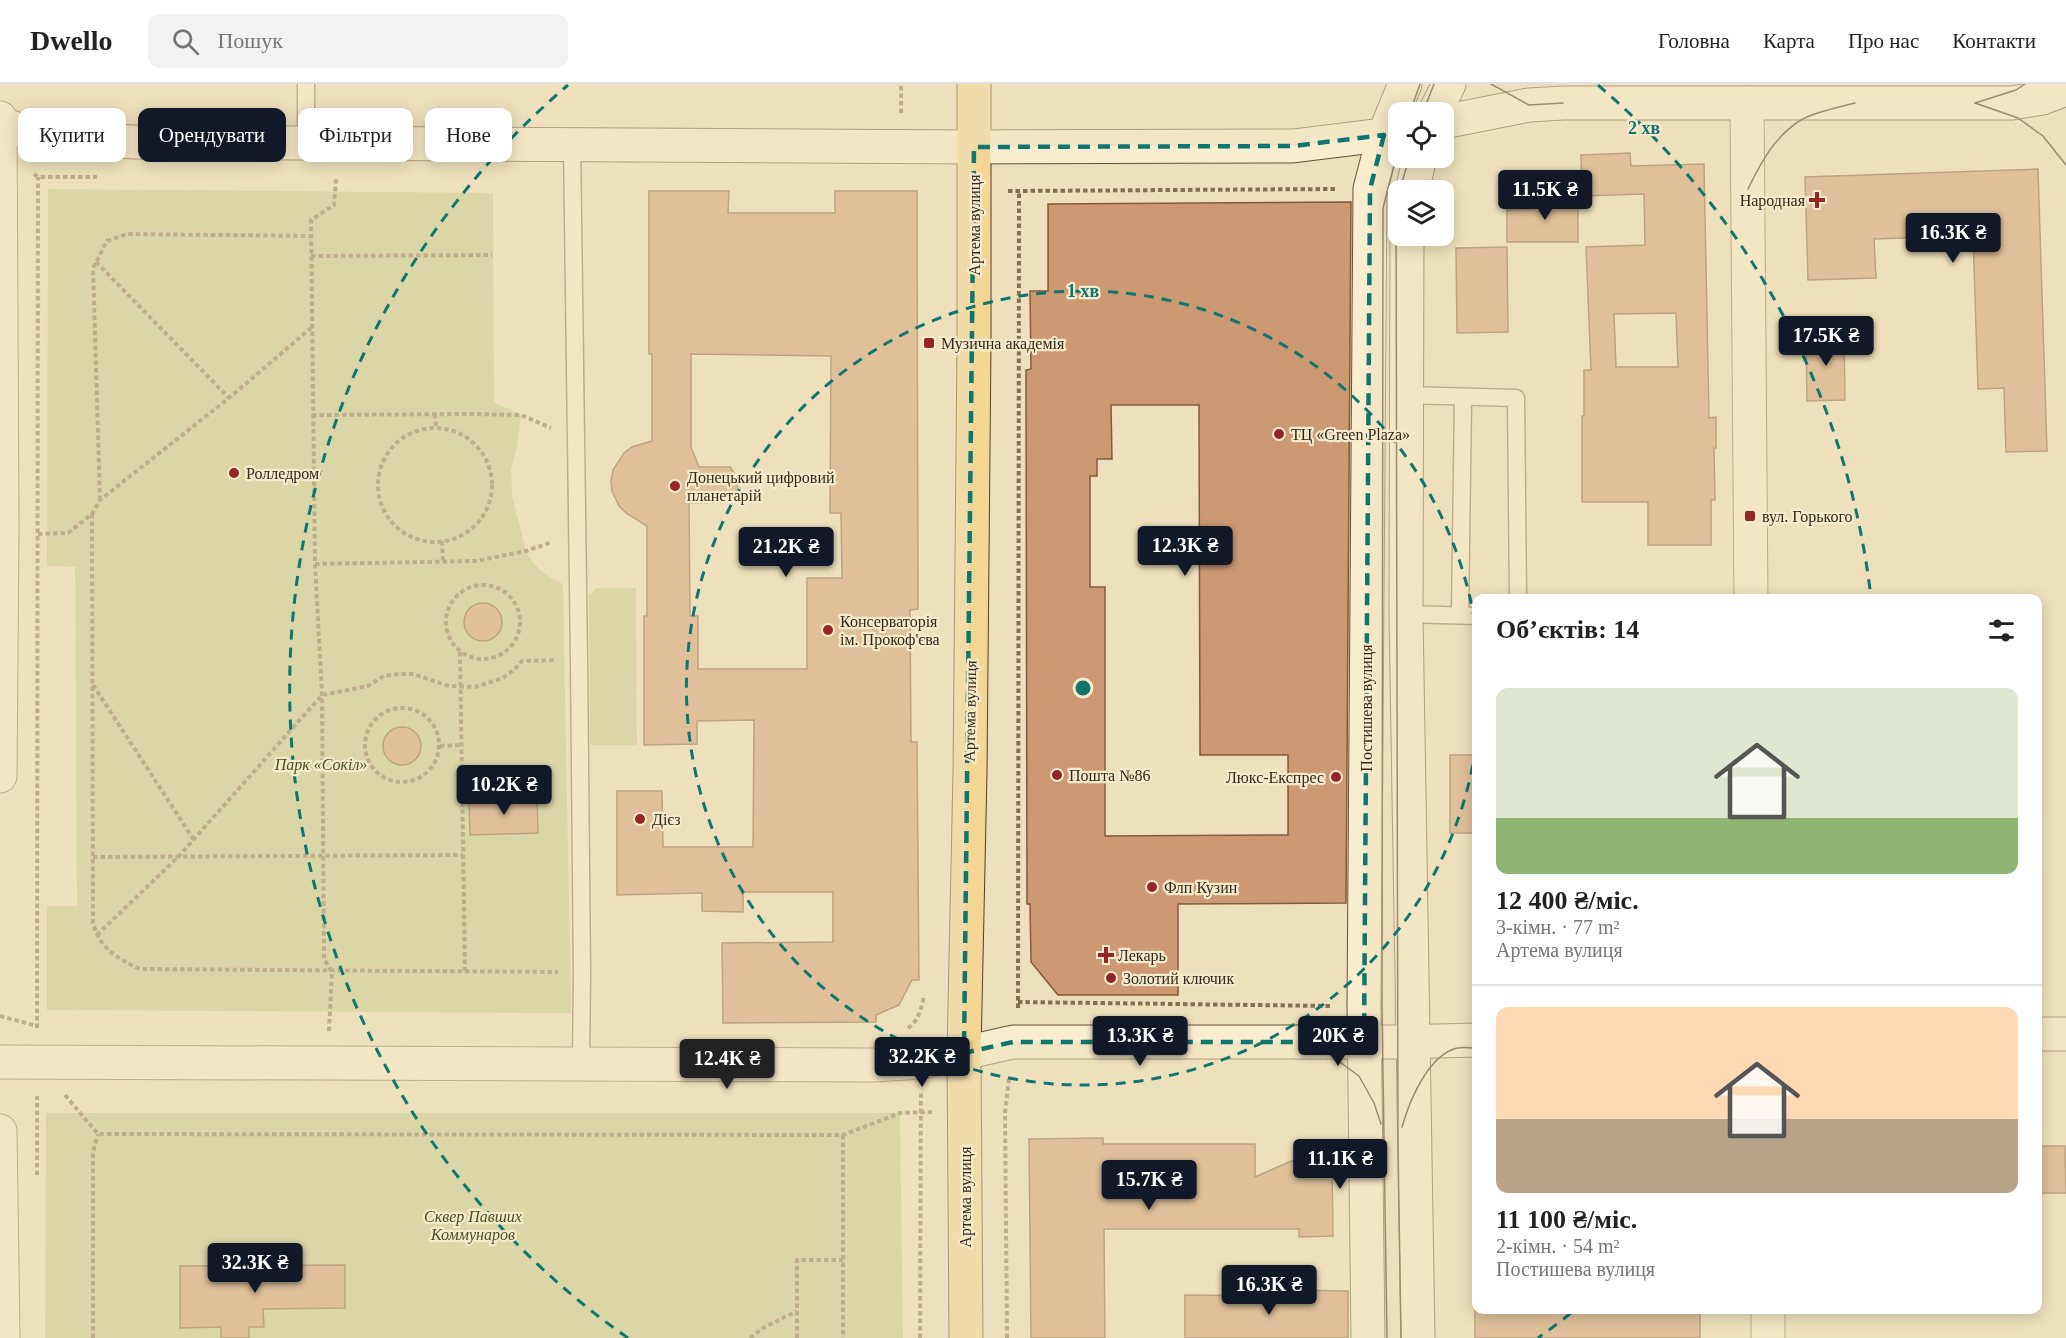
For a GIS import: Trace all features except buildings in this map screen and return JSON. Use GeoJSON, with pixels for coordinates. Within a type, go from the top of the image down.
{"type":"FeatureCollection","features":[{"type":"Feature","properties":{"kind":"main road","name":"Артема вулиця"},"geometry":{"type":"LineString","coordinates":[[966,1338],[964,1053],[974,367],[974,84]]}},
{"type":"Feature","properties":{"kind":"street","name":"Постишева вулиця"},"geometry":{"type":"LineString","coordinates":[[1400,102],[1405,84]]}},
{"type":"Feature","properties":{"kind":"street"},"geometry":{"type":"LineString","coordinates":[[1440,102],[1449,84]]}},
{"type":"Feature","properties":{"kind":"street"},"geometry":{"type":"LineString","coordinates":[[1514,84],[1534,98],[1563,103]]}},
{"type":"Feature","properties":{"kind":"street"},"geometry":{"type":"LineString","coordinates":[[1454,120],[1529,105],[1563,103],[2012,103],[2052,90]]}},
{"type":"Feature","properties":{"kind":"street"},"geometry":{"type":"LineString","coordinates":[[1747,103],[1751,594]]}},
{"type":"Feature","properties":{"kind":"street"},"geometry":{"type":"LineString","coordinates":[[0,118],[2,528],[0,776]]}},
{"type":"Feature","properties":{"kind":"street"},"geometry":{"type":"LineString","coordinates":[[0,123],[33,135],[65,139],[135,142],[298,142]]}},
{"type":"Feature","properties":{"kind":"street"},"geometry":{"type":"LineString","coordinates":[[413,143],[974,147],[1293,146],[1388,134]]}},
{"type":"Feature","properties":{"kind":"street","name":"Постишева вулиця"},"geometry":{"type":"LineString","coordinates":[[1388,142],[1370,189],[1364,1006],[1387,1041],[1418,1338]]}},
{"type":"Feature","properties":{"kind":"street","name":"Постишева вулиця"},"geometry":{"type":"LineString","coordinates":[[1368,1338],[1387,1041],[1406,614],[1407,246]]}},
{"type":"Feature","properties":{"kind":"street"},"geometry":{"type":"LineString","coordinates":[[2042,1034],[2066,1034]]}},
{"type":"Feature","properties":{"kind":"street"},"geometry":{"type":"LineString","coordinates":[[0,1062],[873,1065],[921,1062],[1013,1042],[1472,1040]]}},
{"type":"Feature","properties":{"kind":"street"},"geometry":{"type":"LineString","coordinates":[[0,1131],[3,1338]]}},
{"type":"Feature","properties":{"kind":"street"},"geometry":{"type":"LineString","coordinates":[[1768,1314],[1768,1338]]}},
{"type":"Feature","properties":{"kind":"lane"},"geometry":{"type":"LineString","coordinates":[[306,84],[306,108]]}},
{"type":"Feature","properties":{"kind":"lane"},"geometry":{"type":"LineString","coordinates":[[572,144],[578,532],[581,1064]]}},
{"type":"Feature","properties":{"kind":"lane"},"geometry":{"type":"LineString","coordinates":[[1406,395],[1516,398],[1518,594]]}},
{"type":"Feature","properties":{"kind":"lane"},"geometry":{"type":"LineString","coordinates":[[1406,614],[1468,615],[1463,398]]}},
{"type":"Feature","properties":{"kind":"path"},"geometry":{"type":"LineString","coordinates":[[901,84],[901,119]]}},
{"type":"Feature","properties":{"kind":"path"},"geometry":{"type":"LineString","coordinates":[[37,1182],[38,177]]}},
{"type":"Feature","properties":{"kind":"path"},"geometry":{"type":"LineString","coordinates":[[329,1030],[332,972],[324,959],[322,695],[315,564],[311,220],[334,205],[336,178]]}},
{"type":"Feature","properties":{"kind":"path"},"geometry":{"type":"LineString","coordinates":[[1007,1338],[1005,1113],[1018,1002],[1019,190]]}},
{"type":"Feature","properties":{"kind":"path"},"geometry":{"type":"LineString","coordinates":[[100,500],[93,268],[107,241],[127,234],[311,236]]}},
{"type":"Feature","properties":{"kind":"path"},"geometry":{"type":"LineString","coordinates":[[311,256],[492,255]]}},
{"type":"Feature","properties":{"kind":"path"},"geometry":{"type":"LineString","coordinates":[[96,262],[229,398]]}},
{"type":"Feature","properties":{"kind":"path"},"geometry":{"type":"LineString","coordinates":[[2,528],[39,534],[68,533],[92,514],[100,500],[229,398],[311,327]]}},
{"type":"Feature","properties":{"kind":"path"},"geometry":{"type":"LineString","coordinates":[[435,414],[436,428]]}},
{"type":"Feature","properties":{"kind":"path"},"geometry":{"type":"LineString","coordinates":[[312,415],[522,415],[577,438]]}},
{"type":"Feature","properties":{"kind":"path"},"geometry":{"type":"LineString","coordinates":[[436,428],[455,431],[471,441],[484,455],[491,473],[492,492],[487,510],[476,525],[460,536],[442,542],[424,540],[406,534],[392,522],[382,506],[378,488],[380,469],[388,453],[401,439],[417,431],[436,428]]}},
{"type":"Feature","properties":{"kind":"path"},"geometry":{"type":"LineString","coordinates":[[92,514],[93,923],[102,945],[120,960],[140,969],[582,973]]}},
{"type":"Feature","properties":{"kind":"path"},"geometry":{"type":"LineString","coordinates":[[315,564],[476,561],[526,551],[578,532]]}},
{"type":"Feature","properties":{"kind":"path"},"geometry":{"type":"LineString","coordinates":[[442,542],[443,562]]}},
{"type":"Feature","properties":{"kind":"path"},"geometry":{"type":"LineString","coordinates":[[460,652],[478,660],[491,659],[503,654],[512,646],[518,635],[519,611],[505,592],[483,585],[460,592],[452,601],[445,625],[448,637],[460,652],[465,971]]}},
{"type":"Feature","properties":{"kind":"path"},"geometry":{"type":"LineString","coordinates":[[96,935],[179,856],[322,695],[368,687],[384,676],[399,674],[413,674],[440,685],[475,687],[497,681],[515,669],[522,661],[579,660]]}},
{"type":"Feature","properties":{"kind":"path"},"geometry":{"type":"LineString","coordinates":[[93,685],[194,840]]}},
{"type":"Feature","properties":{"kind":"path"},"geometry":{"type":"LineString","coordinates":[[402,708],[414,710],[433,723],[440,746],[432,769],[422,777],[410,782],[398,782],[385,778],[375,771],[368,760],[365,748],[366,736],[371,724],[390,710],[402,708]]}},
{"type":"Feature","properties":{"kind":"path"},"geometry":{"type":"LineString","coordinates":[[440,746],[462,746]]}},
{"type":"Feature","properties":{"kind":"path"},"geometry":{"type":"LineString","coordinates":[[93,857],[463,855]]}},
{"type":"Feature","properties":{"kind":"path"},"geometry":{"type":"LineString","coordinates":[[1018,1002],[1364,1006]]}},
{"type":"Feature","properties":{"kind":"path"},"geometry":{"type":"LineString","coordinates":[[913,1024],[921,1062],[920,1338]]}},
{"type":"Feature","properties":{"kind":"path"},"geometry":{"type":"LineString","coordinates":[[37,1062],[98,1134],[843,1135],[900,1113],[920,1112]]}},
{"type":"Feature","properties":{"kind":"path"},"geometry":{"type":"LineString","coordinates":[[93,1338],[93,1152],[98,1134]]}},
{"type":"Feature","properties":{"kind":"path"},"geometry":{"type":"LineString","coordinates":[[843,1135],[843,1338]]}},
{"type":"Feature","properties":{"kind":"path"},"geometry":{"type":"LineString","coordinates":[[797,1338],[797,1260],[843,1260]]}},
{"type":"Feature","properties":{"kind":"path"},"geometry":{"type":"LineString","coordinates":[[750,1338],[763,1328],[797,1311]]}},
{"type":"Feature","properties":{"kind":"highlighted area"},"geometry":{"type":"Polygon","coordinates":[[[1384,135],[1370,189],[1364,1042],[1013,1042],[964,1053],[974,147],[1293,146],[1384,135]]]}},
{"type":"Feature","properties":{"kind":"green space","name":"Парк «Сокіл»"},"geometry":{"type":"Polygon","coordinates":[[[48,189],[493,193],[494,402],[521,415],[511,470],[512,496],[526,551],[542,571],[563,584],[571,1013],[47,1010],[47,906],[77,906],[75,567],[47,566],[48,189]]]}},
{"type":"Feature","properties":{"kind":"green space"},"geometry":{"type":"Polygon","coordinates":[[[596,588],[636,588],[637,745],[590,745],[589,596],[596,588]]]}},
{"type":"Feature","properties":{"kind":"green space","name":"Сквер Павших Коммунаров"},"geometry":{"type":"Polygon","coordinates":[[[46,1113],[900,1113],[903,1338],[45,1338],[46,1113]]]}},
{"type":"Feature","properties":{"kind":"tram line"},"geometry":{"type":"LineString","coordinates":[[1414,102],[1420,84]]}},
{"type":"Feature","properties":{"kind":"tram line"},"geometry":{"type":"LineString","coordinates":[[1427,102],[1434,84]]}},
{"type":"Feature","properties":{"kind":"tram line"},"geometry":{"type":"LineString","coordinates":[[1491,84],[1529,105],[1563,103]]}},
{"type":"Feature","properties":{"kind":"tram line"},"geometry":{"type":"LineString","coordinates":[[1975,103],[2016,90],[2025,84]]}},
{"type":"Feature","properties":{"kind":"tram line"},"geometry":{"type":"LineString","coordinates":[[1748,189],[1770,150],[1792,126],[1813,115],[1855,103]]}},
{"type":"Feature","properties":{"kind":"tram line"},"geometry":{"type":"LineString","coordinates":[[1975,103],[2018,118],[2043,136],[2066,165]]}},
{"type":"Feature","properties":{"kind":"tram line"},"geometry":{"type":"LineString","coordinates":[[1387,1338],[1382,1006],[1383,208],[1394,168]]}},
{"type":"Feature","properties":{"kind":"tram line"},"geometry":{"type":"LineString","coordinates":[[1403,180],[1406,168]]}},
{"type":"Feature","properties":{"kind":"tram line"},"geometry":{"type":"LineString","coordinates":[[1396,246],[1398,1147],[1401,1338]]}},
{"type":"Feature","properties":{"kind":"tram line"},"geometry":{"type":"LineString","coordinates":[[1312,1042],[1359,1076],[1374,1103],[1381,1124]]}},
{"type":"Feature","properties":{"kind":"tram line"},"geometry":{"type":"LineString","coordinates":[[1402,1127],[1409,1105],[1429,1069],[1447,1052],[1457,1048],[1472,1048]]}},
{"type":"Feature","properties":{"kind":"place","name":"Народная"},"geometry":{"type":"Point","coordinates":[1817,200]}},
{"type":"Feature","properties":{"kind":"place","name":"Музична академія"},"geometry":{"type":"Point","coordinates":[929,343]}},
{"type":"Feature","properties":{"kind":"place","name":"ТЦ «Green Plaza»"},"geometry":{"type":"Point","coordinates":[1279,434]}},
{"type":"Feature","properties":{"kind":"place","name":"Ролледром"},"geometry":{"type":"Point","coordinates":[234,473]}},
{"type":"Feature","properties":{"kind":"place","name":"Донецький цифровий планетарій"},"geometry":{"type":"Point","coordinates":[675,486]}},
{"type":"Feature","properties":{"kind":"place","name":"вул. Горького"},"geometry":{"type":"Point","coordinates":[1750,516]}},
{"type":"Feature","properties":{"kind":"place","name":"Консерваторія ім. Прокоф'єва"},"geometry":{"type":"Point","coordinates":[828,630]}},
{"type":"Feature","properties":{"kind":"place","name":"Пошта №86"},"geometry":{"type":"Point","coordinates":[1057,775]}},
{"type":"Feature","properties":{"kind":"place","name":"Люкс-Експрес"},"geometry":{"type":"Point","coordinates":[1336,777]}},
{"type":"Feature","properties":{"kind":"place","name":"Дієз"},"geometry":{"type":"Point","coordinates":[640,819]}},
{"type":"Feature","properties":{"kind":"place","name":"Флп Кузин"},"geometry":{"type":"Point","coordinates":[1152,887]}},
{"type":"Feature","properties":{"kind":"place","name":"Лекарь"},"geometry":{"type":"Point","coordinates":[1106,955]}},
{"type":"Feature","properties":{"kind":"place","name":"Золотий ключик"},"geometry":{"type":"Point","coordinates":[1111,978]}}]}
